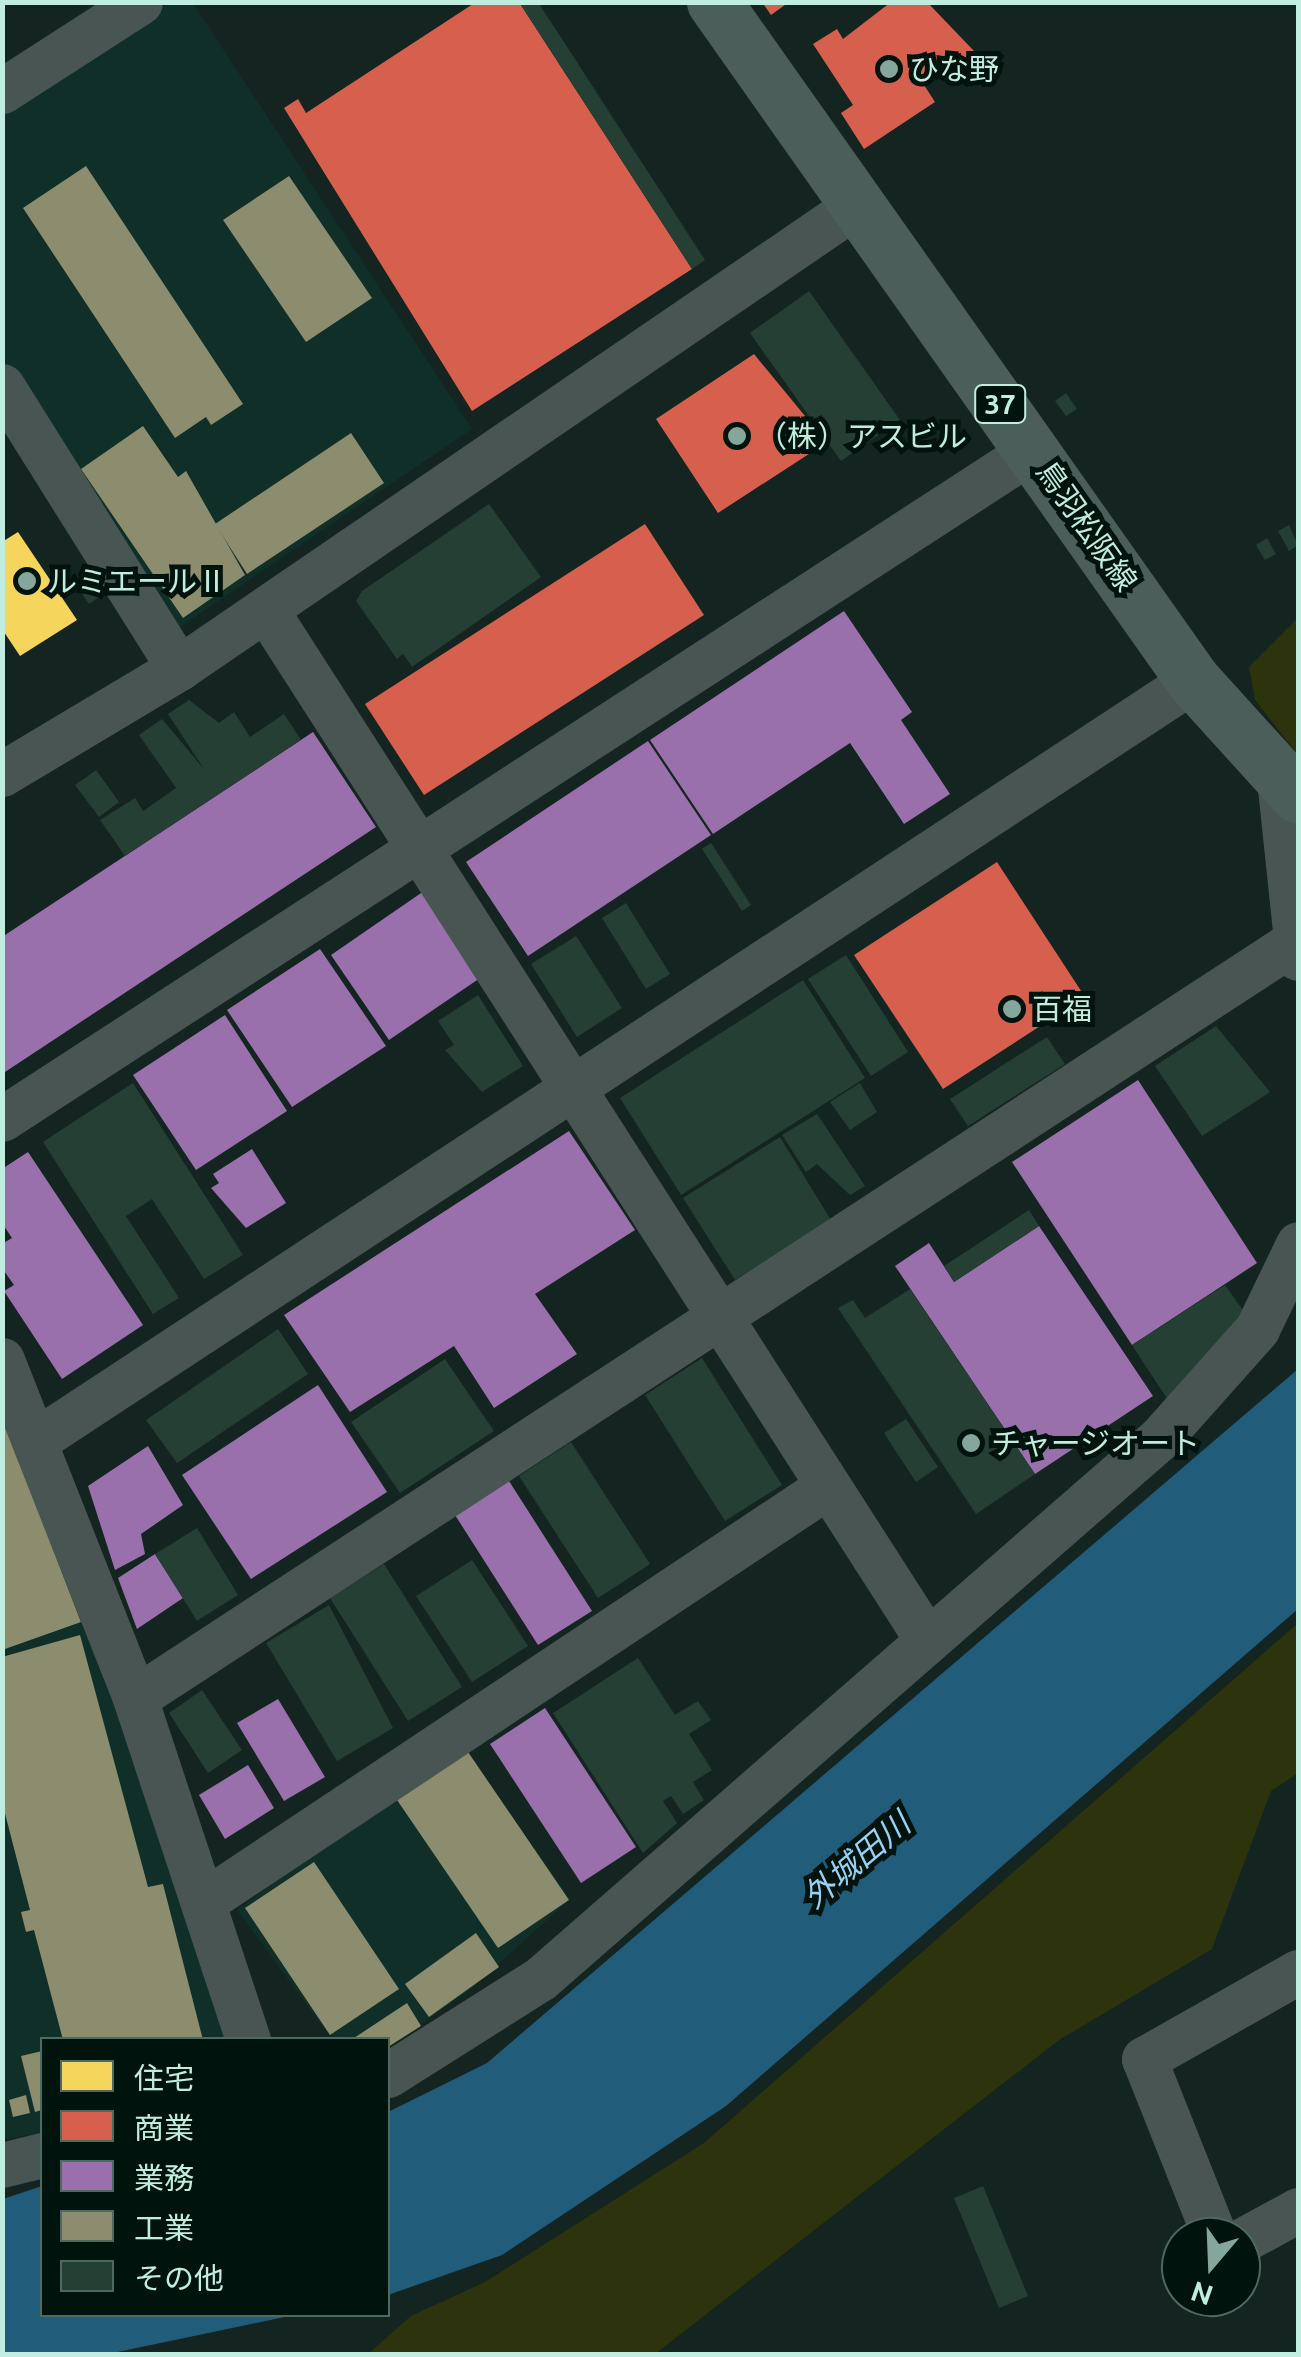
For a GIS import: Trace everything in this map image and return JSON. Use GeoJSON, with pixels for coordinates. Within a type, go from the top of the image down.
{"type":"FeatureCollection","features":[{"type":"Feature","properties":{"kind":"main road","name":"鳥羽松阪線"},"geometry":{"type":"LineString","coordinates":[[714,2],[852,208],[1034,449],[1193,680],[1288,782]]}},
{"type":"Feature","properties":{"kind":"street"},"geometry":{"type":"LineString","coordinates":[[2,91],[140,2]]}},
{"type":"Feature","properties":{"kind":"street"},"geometry":{"type":"LineString","coordinates":[[2,774],[179,668],[852,208]]}},
{"type":"Feature","properties":{"kind":"street"},"geometry":{"type":"LineString","coordinates":[[2,386],[179,668]]}},
{"type":"Feature","properties":{"kind":"street"},"geometry":{"type":"LineString","coordinates":[[2,1119],[1034,449]]}},
{"type":"Feature","properties":{"kind":"street"},"geometry":{"type":"LineString","coordinates":[[266,610],[926,1638]]}},
{"type":"Feature","properties":{"kind":"street"},"geometry":{"type":"LineString","coordinates":[[35,1441],[1193,680]]}},
{"type":"Feature","properties":{"kind":"street"},"geometry":{"type":"LineString","coordinates":[[134,1698],[720,1317],[1298,949],[1288,782]]}},
{"type":"Feature","properties":{"kind":"street"},"geometry":{"type":"LineString","coordinates":[[390,2074],[476,2028],[540,1978],[1198,1401],[1257,1328],[1298,1244]]}},
{"type":"Feature","properties":{"kind":"street"},"geometry":{"type":"LineString","coordinates":[[2,1360],[134,1698],[206,1900],[247,2037]]}},
{"type":"Feature","properties":{"kind":"street"},"geometry":{"type":"LineString","coordinates":[[206,1900],[828,1486]]}},
{"type":"Feature","properties":{"kind":"street"},"geometry":{"type":"LineString","coordinates":[[1207,2217],[1144,2058],[1298,1972]]}},
{"type":"Feature","properties":{"kind":"street"},"geometry":{"type":"LineString","coordinates":[[2,2165],[40,2156]]}},
{"type":"Feature","properties":{"kind":"street"},"geometry":{"type":"LineString","coordinates":[[1261,2230],[1298,2210]]}},
{"type":"Feature","properties":{"kind":"shaded area"},"geometry":{"type":"Polygon","coordinates":[[[169,3],[193,3],[472,429],[180,627],[3,364],[3,109],[169,3]]]}},
{"type":"Feature","properties":{"kind":"shaded area"},"geometry":{"type":"Polygon","coordinates":[[[2,1405],[145,1773],[231,2037],[40,2037],[40,2132],[3,2140],[2,1405]]]}},
{"type":"Feature","properties":{"kind":"shaded area"},"geometry":{"type":"Polygon","coordinates":[[[462,1746],[570,1899],[470,1990],[390,2046],[390,2037],[331,2037],[237,1910],[462,1746]]]}},
{"type":"Feature","properties":{"kind":"green space"},"geometry":{"type":"Polygon","coordinates":[[[1298,618],[1298,755],[1255,700],[1249,667],[1298,618]]]}},
{"type":"Feature","properties":{"kind":"green space"},"geometry":{"type":"Polygon","coordinates":[[[1298,1623],[1298,1773],[1271,1791],[1212,1949],[1059,2040],[655,2354],[368,2354],[411,2316],[485,2282],[704,2143],[1298,1623]]]}},
{"type":"Feature","properties":{"kind":"water","name":"外城田川"},"geometry":{"type":"Polygon","coordinates":[[[1298,1369],[1298,1609],[726,2106],[502,2255],[390,2294],[390,2111],[487,2063],[1298,1369]]]}},
{"type":"Feature","properties":{"kind":"water"},"geometry":{"type":"Polygon","coordinates":[[[40,2187],[40,2317],[284,2317],[108,2354],[3,2354],[3,2199],[40,2187]]]}},
{"type":"Feature","properties":{"kind":"building: 住宅","name":"ルミエールⅡ"},"geometry":{"type":"Polygon","coordinates":[[[18,532],[77,620],[20,656],[2,629],[2,542],[18,532]]]}},
{"type":"Feature","properties":{"kind":"building: 商業"},"geometry":{"type":"Polygon","coordinates":[[[476,2],[519,2],[692,269],[472,411],[284,108],[298,99],[306,113],[476,2]]]}},
{"type":"Feature","properties":{"kind":"building: 商業"},"geometry":{"type":"Polygon","coordinates":[[[762,2],[789,2],[771,15],[762,2]]]}},
{"type":"Feature","properties":{"kind":"building: 商業","name":"ひな野"},"geometry":{"type":"Polygon","coordinates":[[[891,2],[927,2],[975,52],[924,85],[935,102],[864,149],[841,113],[853,105],[813,44],[837,29],[843,39],[891,2]]]}},
{"type":"Feature","properties":{"kind":"building: 商業","name":"（株）アスビル"},"geometry":{"type":"Polygon","coordinates":[[[754,354],[805,416],[797,422],[815,450],[718,513],[656,419],[754,354]]]}},
{"type":"Feature","properties":{"kind":"building: 商業"},"geometry":{"type":"Polygon","coordinates":[[[645,524],[704,615],[424,795],[365,704],[645,524]]]}},
{"type":"Feature","properties":{"kind":"building: 商業"},"geometry":{"type":"Polygon","coordinates":[[[997,862],[1085,997],[943,1089],[854,955],[997,862]]]}},
{"type":"Feature","properties":{"kind":"building: 業務"},"geometry":{"type":"Polygon","coordinates":[[[844,611],[912,712],[901,720],[950,794],[904,824],[850,743],[713,834],[650,740],[844,611]]]}},
{"type":"Feature","properties":{"kind":"building: 業務"},"geometry":{"type":"Polygon","coordinates":[[[313,732],[376,827],[2,1074],[2,937],[313,732]]]}},
{"type":"Feature","properties":{"kind":"building: 業務"},"geometry":{"type":"Polygon","coordinates":[[[648,741],[711,835],[528,956],[466,862],[648,741]]]}},
{"type":"Feature","properties":{"kind":"building: 業務"},"geometry":{"type":"Polygon","coordinates":[[[424,891],[483,976],[389,1040],[331,955],[424,891]]]}},
{"type":"Feature","properties":{"kind":"building: 業務"},"geometry":{"type":"Polygon","coordinates":[[[320,949],[386,1046],[292,1107],[227,1010],[320,949]]]}},
{"type":"Feature","properties":{"kind":"building: 業務"},"geometry":{"type":"Polygon","coordinates":[[[225,1015],[287,1111],[196,1170],[133,1075],[225,1015]]]}},
{"type":"Feature","properties":{"kind":"building: 業務"},"geometry":{"type":"Polygon","coordinates":[[[1138,1080],[1257,1263],[1132,1345],[1012,1162],[1138,1080]]]}},
{"type":"Feature","properties":{"kind":"building: 業務"},"geometry":{"type":"Polygon","coordinates":[[[569,1131],[635,1230],[535,1294],[577,1354],[494,1408],[454,1346],[350,1412],[284,1315],[569,1131]]]}},
{"type":"Feature","properties":{"kind":"building: 業務"},"geometry":{"type":"Polygon","coordinates":[[[252,1149],[286,1203],[246,1228],[211,1188],[219,1183],[213,1174],[252,1149]]]}},
{"type":"Feature","properties":{"kind":"building: 業務"},"geometry":{"type":"Polygon","coordinates":[[[28,1152],[143,1325],[62,1379],[4,1291],[14,1285],[2,1268],[2,1244],[12,1238],[2,1223],[2,1169],[28,1152]]]}},
{"type":"Feature","properties":{"kind":"building: 業務"},"geometry":{"type":"Polygon","coordinates":[[[1039,1226],[1153,1396],[1035,1474],[895,1266],[929,1243],[954,1282],[1039,1226]]]}},
{"type":"Feature","properties":{"kind":"building: 業務"},"geometry":{"type":"Polygon","coordinates":[[[318,1385],[387,1492],[251,1579],[182,1475],[318,1385]]]}},
{"type":"Feature","properties":{"kind":"building: 業務"},"geometry":{"type":"Polygon","coordinates":[[[148,1446],[183,1505],[141,1534],[145,1554],[115,1570],[88,1486],[148,1446]]]}},
{"type":"Feature","properties":{"kind":"building: 業務"},"geometry":{"type":"Polygon","coordinates":[[[509,1481],[592,1611],[538,1645],[455,1515],[509,1481]]]}},
{"type":"Feature","properties":{"kind":"building: 業務"},"geometry":{"type":"Polygon","coordinates":[[[155,1554],[183,1598],[137,1629],[118,1578],[155,1554]]]}},
{"type":"Feature","properties":{"kind":"building: 業務"},"geometry":{"type":"Polygon","coordinates":[[[278,1699],[325,1777],[284,1801],[237,1723],[278,1699]]]}},
{"type":"Feature","properties":{"kind":"building: 業務"},"geometry":{"type":"Polygon","coordinates":[[[545,1708],[636,1847],[581,1883],[490,1744],[545,1708]]]}},
{"type":"Feature","properties":{"kind":"building: 業務"},"geometry":{"type":"Polygon","coordinates":[[[248,1765],[274,1808],[225,1839],[199,1795],[248,1765]]]}},
{"type":"Feature","properties":{"kind":"building: 工業"},"geometry":{"type":"Polygon","coordinates":[[[86,166],[243,404],[211,425],[206,417],[175,438],[23,208],[86,166]]]}},
{"type":"Feature","properties":{"kind":"building: 工業"},"geometry":{"type":"Polygon","coordinates":[[[289,176],[372,298],[306,342],[223,220],[289,176]]]}},
{"type":"Feature","properties":{"kind":"building: 工業"},"geometry":{"type":"Polygon","coordinates":[[[143,426],[178,477],[186,471],[245,575],[183,618],[81,469],[143,426]]]}},
{"type":"Feature","properties":{"kind":"building: 工業"},"geometry":{"type":"Polygon","coordinates":[[[351,433],[384,483],[247,574],[215,524],[351,433]]]}},
{"type":"Feature","properties":{"kind":"building: 工業"},"geometry":{"type":"Polygon","coordinates":[[[3,1419],[81,1622],[5,1649],[2,1643],[3,1419]]]}},
{"type":"Feature","properties":{"kind":"building: 工業"},"geometry":{"type":"Polygon","coordinates":[[[80,1635],[148,1887],[163,1884],[202,2037],[62,2037],[34,1930],[26,1932],[21,1912],[30,1910],[2,1802],[2,1657],[80,1635]]]}},
{"type":"Feature","properties":{"kind":"building: 工業"},"geometry":{"type":"Polygon","coordinates":[[[466,1749],[569,1900],[498,1948],[395,1797],[466,1749]]]}},
{"type":"Feature","properties":{"kind":"building: 工業"},"geometry":{"type":"Polygon","coordinates":[[[314,1862],[399,1989],[330,2035],[245,1908],[314,1862]]]}},
{"type":"Feature","properties":{"kind":"building: 工業"},"geometry":{"type":"Polygon","coordinates":[[[476,1933],[499,1967],[429,2017],[405,1984],[476,1933]]]}},
{"type":"Feature","properties":{"kind":"building: 工業"},"geometry":{"type":"Polygon","coordinates":[[[407,2003],[421,2026],[390,2046],[390,2037],[356,2037],[407,2003]]]}},
{"type":"Feature","properties":{"kind":"building: 工業"},"geometry":{"type":"Polygon","coordinates":[[[40,2051],[40,2111],[35,2112],[21,2056],[40,2051]]]}},
{"type":"Feature","properties":{"kind":"building: 工業"},"geometry":{"type":"Polygon","coordinates":[[[26,2095],[30,2113],[13,2117],[9,2100],[26,2095]]]}},
{"type":"Feature","properties":{"kind":"building: その他"},"geometry":{"type":"Polygon","coordinates":[[[519,2],[538,2],[705,260],[692,269],[519,2]]]}},
{"type":"Feature","properties":{"kind":"building: その他"},"geometry":{"type":"Polygon","coordinates":[[[809,291],[900,420],[841,461],[750,333],[809,291]]]}},
{"type":"Feature","properties":{"kind":"building: その他"},"geometry":{"type":"Polygon","coordinates":[[[1066,393],[1077,409],[1066,416],[1055,401],[1066,393]]]}},
{"type":"Feature","properties":{"kind":"building: その他"},"geometry":{"type":"Polygon","coordinates":[[[489,504],[541,577],[412,667],[403,654],[397,659],[356,601],[362,591],[489,504]]]}},
{"type":"Feature","properties":{"kind":"building: その他"},"geometry":{"type":"Polygon","coordinates":[[[1289,525],[1298,545],[1289,551],[1278,531],[1289,525]]]}},
{"type":"Feature","properties":{"kind":"building: その他"},"geometry":{"type":"Polygon","coordinates":[[[1267,538],[1276,554],[1265,560],[1256,545],[1267,538]]]}},
{"type":"Feature","properties":{"kind":"building: その他"},"geometry":{"type":"Polygon","coordinates":[[[96,582],[104,594],[89,604],[81,592],[96,582]]]}},
{"type":"Feature","properties":{"kind":"building: その他"},"geometry":{"type":"Polygon","coordinates":[[[189,700],[219,723],[234,712],[250,737],[284,714],[301,740],[125,856],[100,820],[135,798],[143,811],[176,788],[139,735],[162,719],[204,769],[168,714],[189,700]]]}},
{"type":"Feature","properties":{"kind":"building: その他"},"geometry":{"type":"Polygon","coordinates":[[[96,770],[119,802],[99,817],[75,785],[96,770]]]}},
{"type":"Feature","properties":{"kind":"building: その他"},"geometry":{"type":"Polygon","coordinates":[[[711,843],[751,905],[742,911],[702,849],[711,843]]]}},
{"type":"Feature","properties":{"kind":"building: その他"},"geometry":{"type":"Polygon","coordinates":[[[626,903],[670,974],[646,989],[602,918],[626,903]]]}},
{"type":"Feature","properties":{"kind":"building: その他"},"geometry":{"type":"Polygon","coordinates":[[[576,936],[622,1008],[577,1037],[531,964],[576,936]]]}},
{"type":"Feature","properties":{"kind":"building: その他"},"geometry":{"type":"Polygon","coordinates":[[[846,955],[908,1052],[871,1076],[808,979],[846,955]]]}},
{"type":"Feature","properties":{"kind":"building: その他"},"geometry":{"type":"Polygon","coordinates":[[[803,980],[865,1078],[681,1195],[620,1098],[803,980]]]}},
{"type":"Feature","properties":{"kind":"building: その他"},"geometry":{"type":"Polygon","coordinates":[[[478,995],[523,1066],[482,1092],[445,1050],[454,1045],[438,1021],[478,995]]]}},
{"type":"Feature","properties":{"kind":"building: その他"},"geometry":{"type":"Polygon","coordinates":[[[1216,1026],[1270,1092],[1202,1136],[1155,1066],[1216,1026]]]}},
{"type":"Feature","properties":{"kind":"building: その他"},"geometry":{"type":"Polygon","coordinates":[[[1047,1037],[1065,1064],[968,1126],[950,1099],[1047,1037]]]}},
{"type":"Feature","properties":{"kind":"building: その他"},"geometry":{"type":"Polygon","coordinates":[[[133,1083],[243,1255],[204,1279],[152,1199],[126,1216],[179,1298],[153,1314],[43,1142],[133,1083]]]}},
{"type":"Feature","properties":{"kind":"building: その他"},"geometry":{"type":"Polygon","coordinates":[[[860,1083],[877,1112],[850,1130],[830,1102],[860,1083]]]}},
{"type":"Feature","properties":{"kind":"building: その他"},"geometry":{"type":"Polygon","coordinates":[[[817,1114],[865,1186],[850,1195],[817,1164],[806,1172],[782,1135],[817,1114]]]}},
{"type":"Feature","properties":{"kind":"building: その他"},"geometry":{"type":"Polygon","coordinates":[[[780,1137],[831,1220],[735,1280],[683,1198],[780,1137]]]}},
{"type":"Feature","properties":{"kind":"building: その他"},"geometry":{"type":"Polygon","coordinates":[[[1029,1210],[1039,1226],[954,1282],[944,1266],[1029,1210]]]}},
{"type":"Feature","properties":{"kind":"building: その他"},"geometry":{"type":"Polygon","coordinates":[[[1225,1285],[1245,1313],[1168,1400],[1132,1345],[1225,1285]]]}},
{"type":"Feature","properties":{"kind":"building: その他"},"geometry":{"type":"Polygon","coordinates":[[[910,1289],[1035,1474],[976,1514],[838,1308],[853,1300],[865,1318],[910,1289]]]}},
{"type":"Feature","properties":{"kind":"building: その他"},"geometry":{"type":"Polygon","coordinates":[[[278,1329],[308,1374],[177,1463],[146,1420],[278,1329]]]}},
{"type":"Feature","properties":{"kind":"building: その他"},"geometry":{"type":"Polygon","coordinates":[[[702,1358],[782,1485],[725,1521],[645,1395],[702,1358]]]}},
{"type":"Feature","properties":{"kind":"building: その他"},"geometry":{"type":"Polygon","coordinates":[[[445,1359],[494,1431],[400,1493],[351,1422],[445,1359]]]}},
{"type":"Feature","properties":{"kind":"building: その他"},"geometry":{"type":"Polygon","coordinates":[[[906,1419],[938,1467],[916,1482],[884,1433],[906,1419]]]}},
{"type":"Feature","properties":{"kind":"building: その他"},"geometry":{"type":"Polygon","coordinates":[[[571,1442],[650,1564],[598,1598],[519,1476],[571,1442]]]}},
{"type":"Feature","properties":{"kind":"building: その他"},"geometry":{"type":"Polygon","coordinates":[[[197,1528],[238,1595],[197,1621],[155,1554],[197,1528]]]}},
{"type":"Feature","properties":{"kind":"building: その他"},"geometry":{"type":"Polygon","coordinates":[[[472,1560],[528,1646],[472,1682],[416,1596],[472,1560]]]}},
{"type":"Feature","properties":{"kind":"building: その他"},"geometry":{"type":"Polygon","coordinates":[[[384,1564],[462,1687],[408,1721],[330,1598],[384,1564]]]}},
{"type":"Feature","properties":{"kind":"building: その他"},"geometry":{"type":"Polygon","coordinates":[[[329,1605],[393,1728],[337,1761],[266,1643],[329,1605]]]}},
{"type":"Feature","properties":{"kind":"building: その他"},"geometry":{"type":"Polygon","coordinates":[[[638,1658],[675,1715],[698,1701],[711,1720],[689,1734],[712,1770],[693,1782],[704,1800],[683,1814],[671,1796],[663,1801],[677,1823],[643,1853],[553,1713],[638,1658]]]}},
{"type":"Feature","properties":{"kind":"building: その他"},"geometry":{"type":"Polygon","coordinates":[[[202,1690],[242,1750],[208,1773],[169,1713],[202,1690]]]}},
{"type":"Feature","properties":{"kind":"building: その他"},"geometry":{"type":"Polygon","coordinates":[[[983,2186],[1028,2296],[999,2308],[954,2198],[983,2186]]]}},
{"type":"Feature","properties":{"kind":"place","name":"ひな野"},"geometry":{"type":"Point","coordinates":[889,69]}},
{"type":"Feature","properties":{"kind":"place","name":"（株）アスビル"},"geometry":{"type":"Point","coordinates":[737,436]}},
{"type":"Feature","properties":{"kind":"place","name":"ルミエールⅡ"},"geometry":{"type":"Point","coordinates":[27,581]}},
{"type":"Feature","properties":{"kind":"place","name":"百福"},"geometry":{"type":"Point","coordinates":[1012,1009]}},
{"type":"Feature","properties":{"kind":"place","name":"チャージオート"},"geometry":{"type":"Point","coordinates":[971,1443]}}]}
